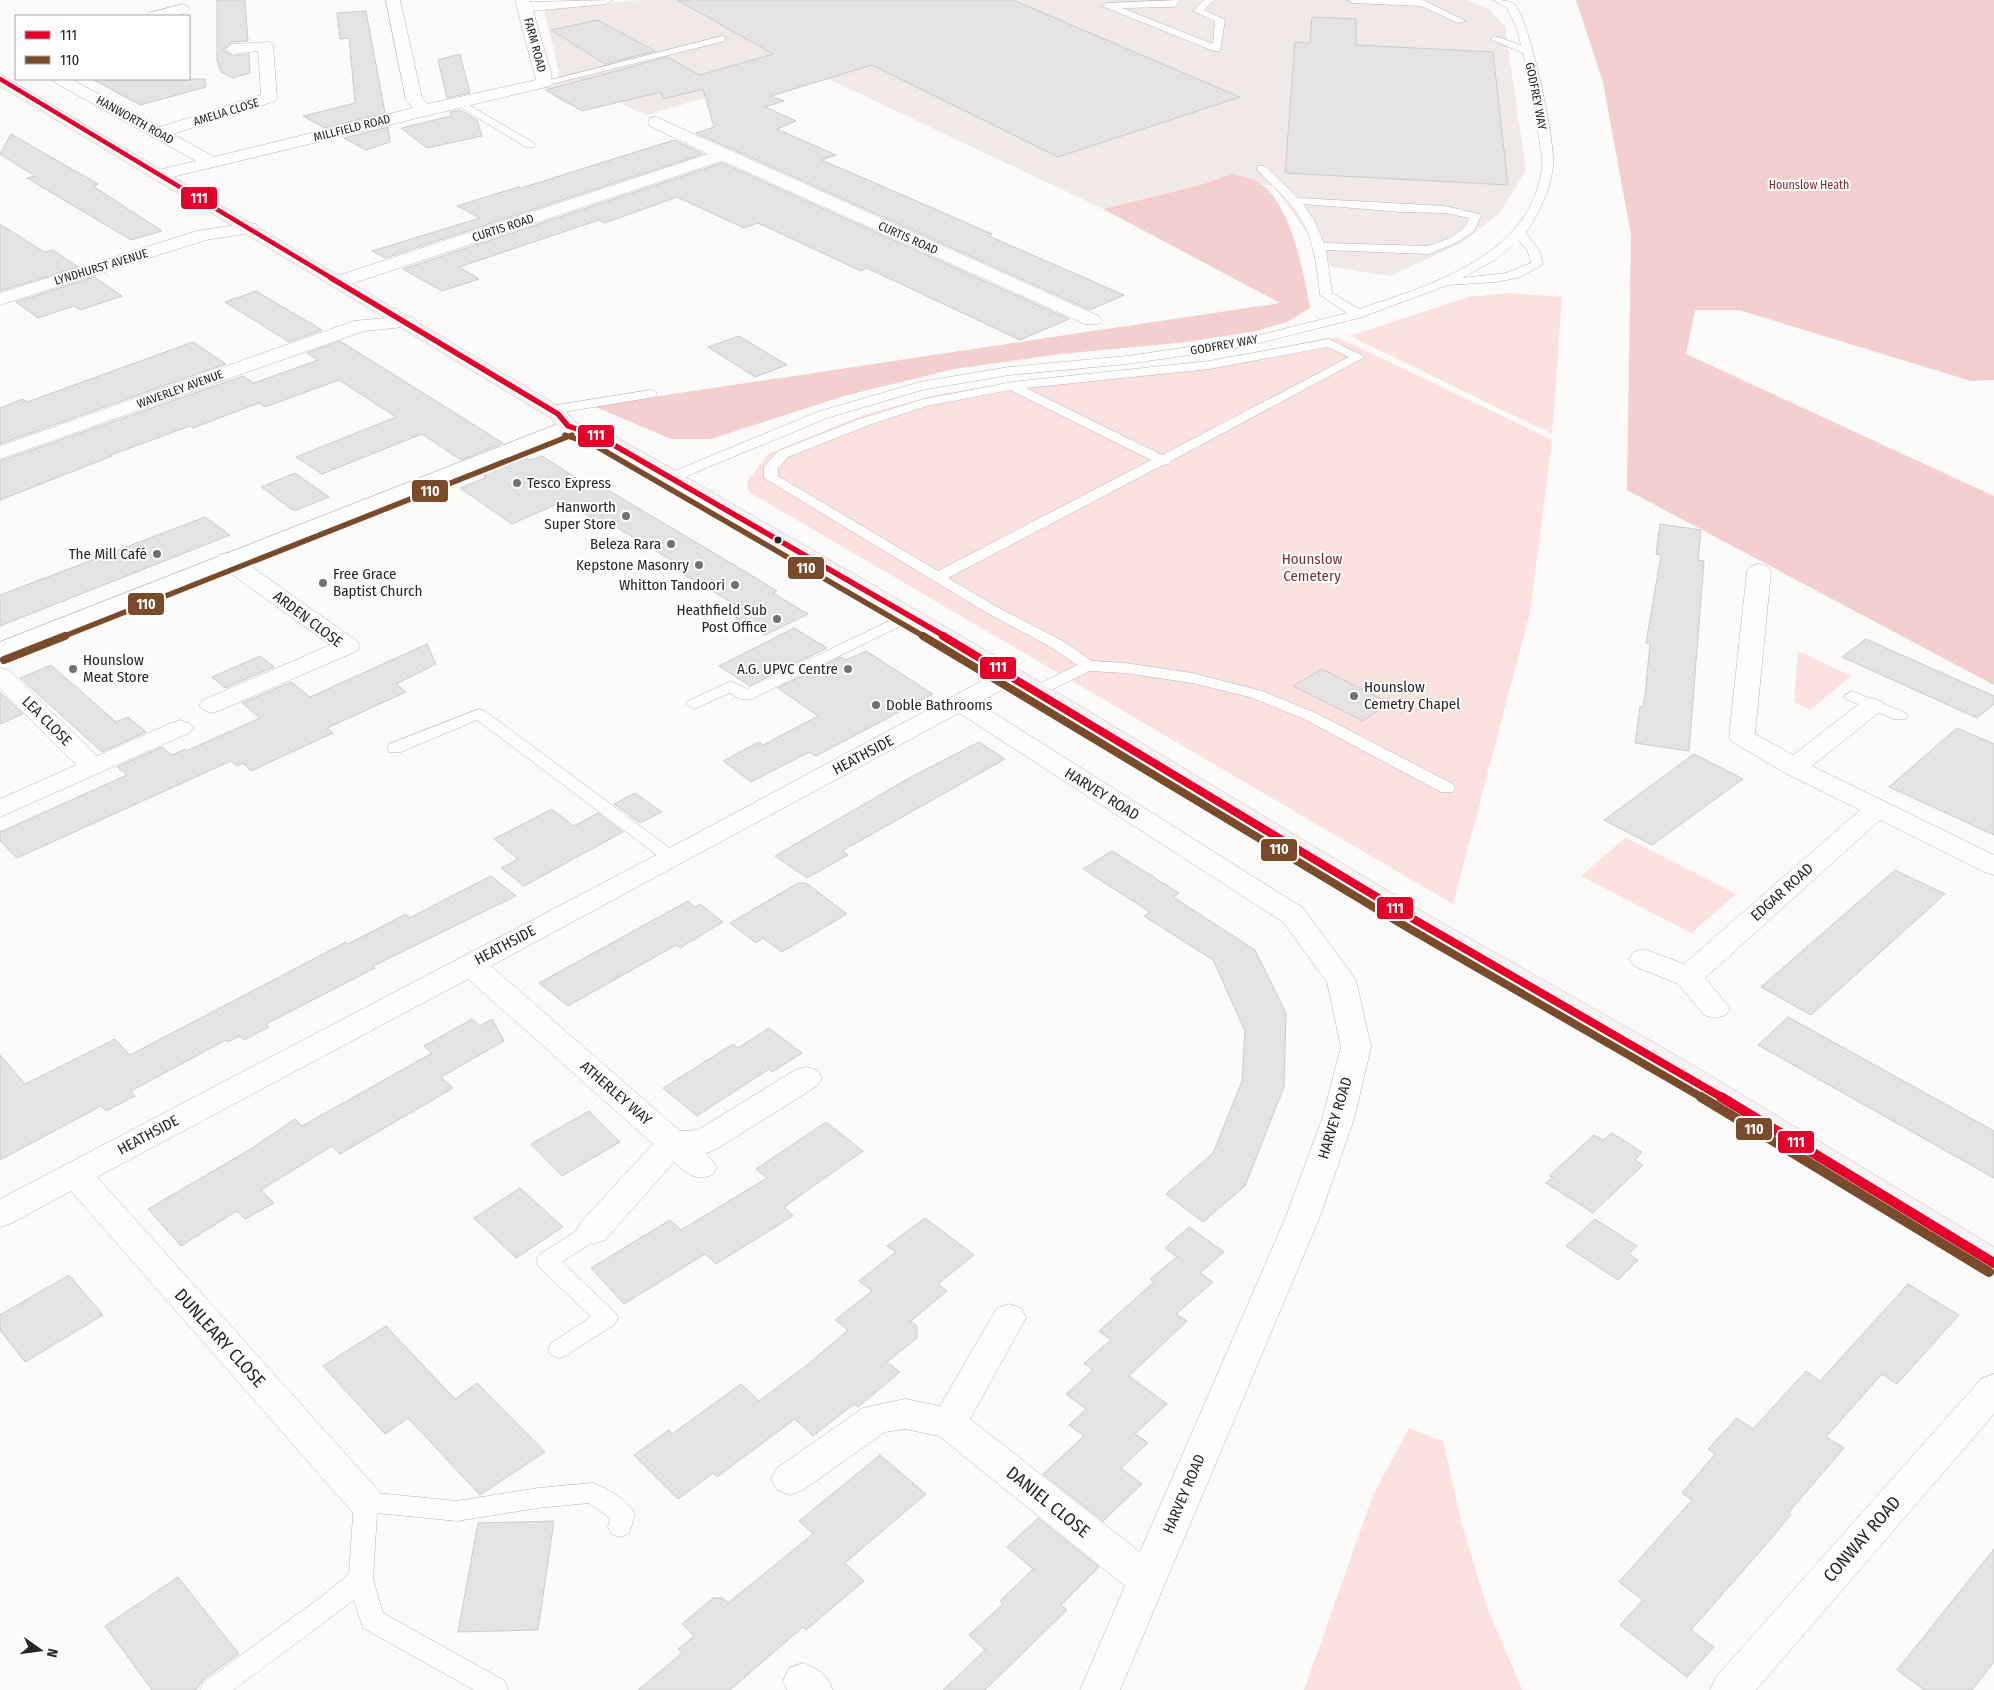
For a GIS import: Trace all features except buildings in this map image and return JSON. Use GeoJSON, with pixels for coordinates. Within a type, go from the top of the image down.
{"type":"FeatureCollection","features":[{"type":"Feature","properties":{"kind":"main road"},"geometry":{"type":"LineString","coordinates":[[0,78],[381,306],[560,418],[600,437],[1011,675],[1415,920],[1677,1070],[1994,1263]]}},
{"type":"Feature","properties":{"kind":"street"},"geometry":{"type":"LineString","coordinates":[[394,0],[414,100],[424,110]]}},
{"type":"Feature","properties":{"kind":"street","name":"FARM ROAD"},"geometry":{"type":"LineString","coordinates":[[544,83],[543,72],[523,4],[606,0]]}},
{"type":"Feature","properties":{"kind":"street"},"geometry":{"type":"LineString","coordinates":[[158,15],[183,8]]}},
{"type":"Feature","properties":{"kind":"street","name":"AMELIA CLOSE"},"geometry":{"type":"LineString","coordinates":[[158,133],[269,98],[265,46],[233,49]]}},
{"type":"Feature","properties":{"kind":"street","name":"HANWORTH ROAD"},"geometry":{"type":"LineString","coordinates":[[62,80],[210,162]]}},
{"type":"Feature","properties":{"kind":"street","name":"MILLFIELD ROAD"},"geometry":{"type":"LineString","coordinates":[[160,175],[424,110],[544,83]]}},
{"type":"Feature","properties":{"kind":"street","name":"CURTIS ROAD"},"geometry":{"type":"LineString","coordinates":[[656,122],[723,155],[1092,320]]}},
{"type":"Feature","properties":{"kind":"street","name":"CURTIS ROAD"},"geometry":{"type":"LineString","coordinates":[[341,282],[723,155]]}},
{"type":"Feature","properties":{"kind":"street","name":"LYNDHURST AVENUE"},"geometry":{"type":"LineString","coordinates":[[202,235],[230,216]]}},
{"type":"Feature","properties":{"kind":"street","name":"LYNDHURST AVENUE"},"geometry":{"type":"LineString","coordinates":[[0,299],[202,235],[250,228]]}},
{"type":"Feature","properties":{"kind":"street","name":"WAVERLEY AVENUE"},"geometry":{"type":"LineString","coordinates":[[361,325],[381,306]]}},
{"type":"Feature","properties":{"kind":"street","name":"WAVERLEY AVENUE"},"geometry":{"type":"LineString","coordinates":[[0,454],[361,325],[407,322]]}},
{"type":"Feature","properties":{"kind":"street"},"geometry":{"type":"LineString","coordinates":[[0,651],[228,560],[560,418]]}},
{"type":"Feature","properties":{"kind":"street","name":"ARDEN CLOSE"},"geometry":{"type":"LineString","coordinates":[[212,705],[348,646],[228,560]]}},
{"type":"Feature","properties":{"kind":"street"},"geometry":{"type":"LineString","coordinates":[[1759,571],[1742,737],[1794,767],[1994,866]]}},
{"type":"Feature","properties":{"kind":"street","name":"LEA CLOSE"},"geometry":{"type":"LineString","coordinates":[[0,675],[93,767]]}},
{"type":"Feature","properties":{"kind":"street","name":"HEATHSIDE"},"geometry":{"type":"LineString","coordinates":[[0,1214],[672,858],[1011,675]]}},
{"type":"Feature","properties":{"kind":"street"},"geometry":{"type":"LineString","coordinates":[[1794,767],[1862,701]]}},
{"type":"Feature","properties":{"kind":"street","name":"HARVEY ROAD"},"geometry":{"type":"LineString","coordinates":[[960,703],[1293,915],[1341,980],[1356,1047],[1338,1119],[1302,1218],[1100,1690]]}},
{"type":"Feature","properties":{"kind":"street"},"geometry":{"type":"LineString","coordinates":[[0,810],[180,728]]}},
{"type":"Feature","properties":{"kind":"street","name":"EDGAR ROAD"},"geometry":{"type":"LineString","coordinates":[[1688,977],[1877,809]]}},
{"type":"Feature","properties":{"kind":"street"},"geometry":{"type":"LineString","coordinates":[[1644,959],[1688,977],[1715,1008]]}},
{"type":"Feature","properties":{"kind":"street","name":"ATHERLEY WAY"},"geometry":{"type":"LineString","coordinates":[[470,964],[702,1167]]}},
{"type":"Feature","properties":{"kind":"street"},"geometry":{"type":"LineString","coordinates":[[593,1231],[673,1143],[704,1142],[806,1078]]}},
{"type":"Feature","properties":{"kind":"street","name":"DUNLEARY CLOSE"},"geometry":{"type":"LineString","coordinates":[[75,1174],[366,1502]]}},
{"type":"Feature","properties":{"kind":"street"},"geometry":{"type":"LineString","coordinates":[[949,1423],[1008,1318]]}},
{"type":"Feature","properties":{"kind":"street","name":"CONWAY ROAD"},"geometry":{"type":"LineString","coordinates":[[1730,1690],[1994,1389]]}},
{"type":"Feature","properties":{"kind":"street","name":"DANIEL CLOSE"},"geometry":{"type":"LineString","coordinates":[[790,1479],[876,1420],[905,1414],[949,1423],[1146,1580]]}},
{"type":"Feature","properties":{"kind":"lane"},"geometry":{"type":"LineString","coordinates":[[1175,0],[1173,4],[1107,6],[1217,49],[1220,20],[1198,11],[1209,0]]}},
{"type":"Feature","properties":{"kind":"lane"},"geometry":{"type":"LineString","coordinates":[[1353,0],[1424,3],[1461,21]]}},
{"type":"Feature","properties":{"kind":"lane","name":"GODFREY WAY"},"geometry":{"type":"LineString","coordinates":[[670,478],[822,414],[920,386],[1009,370],[1127,360],[1244,343],[1358,314],[1434,288],[1492,256],[1520,233],[1536,207],[1548,165],[1538,91],[1522,29],[1511,6],[1498,0]]}},
{"type":"Feature","properties":{"kind":"lane"},"geometry":{"type":"LineString","coordinates":[[544,83],[722,39]]}},
{"type":"Feature","properties":{"kind":"lane"},"geometry":{"type":"LineString","coordinates":[[1495,39],[1527,51]]}},
{"type":"Feature","properties":{"kind":"lane"},"geometry":{"type":"LineString","coordinates":[[459,102],[530,145]]}},
{"type":"Feature","properties":{"kind":"lane"},"geometry":{"type":"LineString","coordinates":[[1261,168],[1296,201],[1310,221],[1319,246],[1326,295],[1358,314]]}},
{"type":"Feature","properties":{"kind":"lane"},"geometry":{"type":"LineString","coordinates":[[1296,201],[1463,211],[1475,216],[1470,229],[1454,240],[1429,250],[1319,246]]}},
{"type":"Feature","properties":{"kind":"lane"},"geometry":{"type":"LineString","coordinates":[[1434,288],[1466,279],[1503,278],[1527,272],[1536,264],[1534,252],[1520,233]]}},
{"type":"Feature","properties":{"kind":"lane"},"geometry":{"type":"LineString","coordinates":[[938,578],[1359,357],[1328,343],[1209,365],[1012,386],[924,403],[864,422],[783,454],[771,467],[771,478],[938,578],[992,610],[1056,644],[1088,666]]}},
{"type":"Feature","properties":{"kind":"lane"},"geometry":{"type":"LineString","coordinates":[[1012,386],[1164,460]]}},
{"type":"Feature","properties":{"kind":"lane"},"geometry":{"type":"LineString","coordinates":[[560,418],[650,394]]}},
{"type":"Feature","properties":{"kind":"lane"},"geometry":{"type":"LineString","coordinates":[[694,704],[731,686],[746,696],[910,616]]}},
{"type":"Feature","properties":{"kind":"lane"},"geometry":{"type":"LineString","coordinates":[[1037,691],[1088,666],[1125,668],[1192,678],[1256,694],[1310,716],[1447,788]]}},
{"type":"Feature","properties":{"kind":"lane"},"geometry":{"type":"LineString","coordinates":[[1862,701],[1900,716]]}},
{"type":"Feature","properties":{"kind":"lane"},"geometry":{"type":"LineString","coordinates":[[394,748],[479,714],[672,858]]}},
{"type":"Feature","properties":{"kind":"lane"},"geometry":{"type":"LineString","coordinates":[[559,1349],[607,1318],[547,1261],[593,1231]]}},
{"type":"Feature","properties":{"kind":"lane"},"geometry":{"type":"LineString","coordinates":[[496,1689],[372,1620],[360,1579],[366,1502],[457,1511],[538,1498],[593,1493],[623,1514],[620,1527]]}},
{"type":"Feature","properties":{"kind":"lane"},"geometry":{"type":"LineString","coordinates":[[213,1690],[330,1605],[360,1579]]}},
{"type":"Feature","properties":{"kind":"shaded area"},"geometry":{"type":"Polygon","coordinates":[[[640,0],[1467,0],[1490,10],[1505,26],[1526,171],[1500,213],[1463,242],[1391,276],[1332,267],[1274,187],[1232,174],[1200,185],[1103,209],[782,57],[806,69],[646,115],[617,102],[567,104],[540,88],[555,85],[559,72],[544,10],[640,0]]]}},
{"type":"Feature","properties":{"kind":"green space","name":"Hounslow Heath"},"geometry":{"type":"Polygon","coordinates":[[[1576,0],[1994,0],[1994,380],[1971,381],[1739,310],[1695,310],[1686,354],[1994,496],[1994,685],[1627,490],[1631,235],[1603,82],[1576,0]]]}},
{"type":"Feature","properties":{"kind":"green space"},"geometry":{"type":"Polygon","coordinates":[[[1232,174],[1258,182],[1269,191],[1279,204],[1294,239],[1310,308],[1287,322],[1256,331],[1187,342],[1061,354],[954,369],[844,396],[711,439],[671,439],[593,406],[1280,303],[1103,209],[1200,185],[1232,174]]]}},
{"type":"Feature","properties":{"kind":"green space"},"geometry":{"type":"Polygon","coordinates":[[[1508,293],[1562,297],[1552,434],[1350,336],[1468,297],[1508,293]]]}},
{"type":"Feature","properties":{"kind":"green space","name":"Hounslow Cemetery"},"geometry":{"type":"Polygon","coordinates":[[[1337,337],[1552,440],[1530,612],[1453,904],[749,492],[747,482],[768,454],[861,416],[939,394],[1052,377],[1131,371],[1220,360],[1337,337]]]}},
{"type":"Feature","properties":{"kind":"green space"},"geometry":{"type":"Polygon","coordinates":[[[1798,651],[1851,676],[1810,710],[1794,702],[1798,651]]]}},
{"type":"Feature","properties":{"kind":"green space"},"geometry":{"type":"Polygon","coordinates":[[[1626,837],[1736,894],[1691,933],[1581,876],[1626,837]]]}},
{"type":"Feature","properties":{"kind":"green space"},"geometry":{"type":"Polygon","coordinates":[[[1409,1428],[1443,1441],[1462,1525],[1487,1607],[1522,1690],[1304,1690],[1373,1495],[1409,1428]]]}},
{"type":"Feature","properties":{"kind":"transit line","name":"111"},"geometry":{"type":"LineString","coordinates":[[0,79],[558,414],[568,426],[600,437],[1011,675],[1415,920],[1677,1070],[1994,1263]]}},
{"type":"Feature","properties":{"kind":"transit line","name":"110"},"geometry":{"type":"LineString","coordinates":[[565,435],[596,446],[1006,684],[1410,929],[1672,1079],[1989,1272]]}},
{"type":"Feature","properties":{"kind":"transit line","name":"110"},"geometry":{"type":"LineString","coordinates":[[4,660],[572,435]]}},
{"type":"Feature","properties":{"kind":"place","name":"Tesco Express"},"geometry":{"type":"Point","coordinates":[517,483]}},
{"type":"Feature","properties":{"kind":"place","name":"Hanworth Super Store"},"geometry":{"type":"Point","coordinates":[626,516]}},
{"type":"Feature","properties":{"kind":"place","name":"Beleza Rara"},"geometry":{"type":"Point","coordinates":[671,544]}},
{"type":"Feature","properties":{"kind":"place","name":"The Mill Café"},"geometry":{"type":"Point","coordinates":[157,554]}},
{"type":"Feature","properties":{"kind":"place","name":"Kepstone Masonry"},"geometry":{"type":"Point","coordinates":[699,565]}},
{"type":"Feature","properties":{"kind":"place","name":"Free Grace Baptist Church"},"geometry":{"type":"Point","coordinates":[323,583]}},
{"type":"Feature","properties":{"kind":"place","name":"Whitton Tandoori"},"geometry":{"type":"Point","coordinates":[735,585]}},
{"type":"Feature","properties":{"kind":"place","name":"Heathfield Sub Post Office"},"geometry":{"type":"Point","coordinates":[777,619]}},
{"type":"Feature","properties":{"kind":"place","name":"Hounslow Meat Store"},"geometry":{"type":"Point","coordinates":[73,669]}},
{"type":"Feature","properties":{"kind":"place","name":"A.G. UPVC Centre"},"geometry":{"type":"Point","coordinates":[848,669]}},
{"type":"Feature","properties":{"kind":"place","name":"Hounslow Cemetry Chapel"},"geometry":{"type":"Point","coordinates":[1354,696]}},
{"type":"Feature","properties":{"kind":"place","name":"Doble Bathrooms"},"geometry":{"type":"Point","coordinates":[876,705]}}]}
